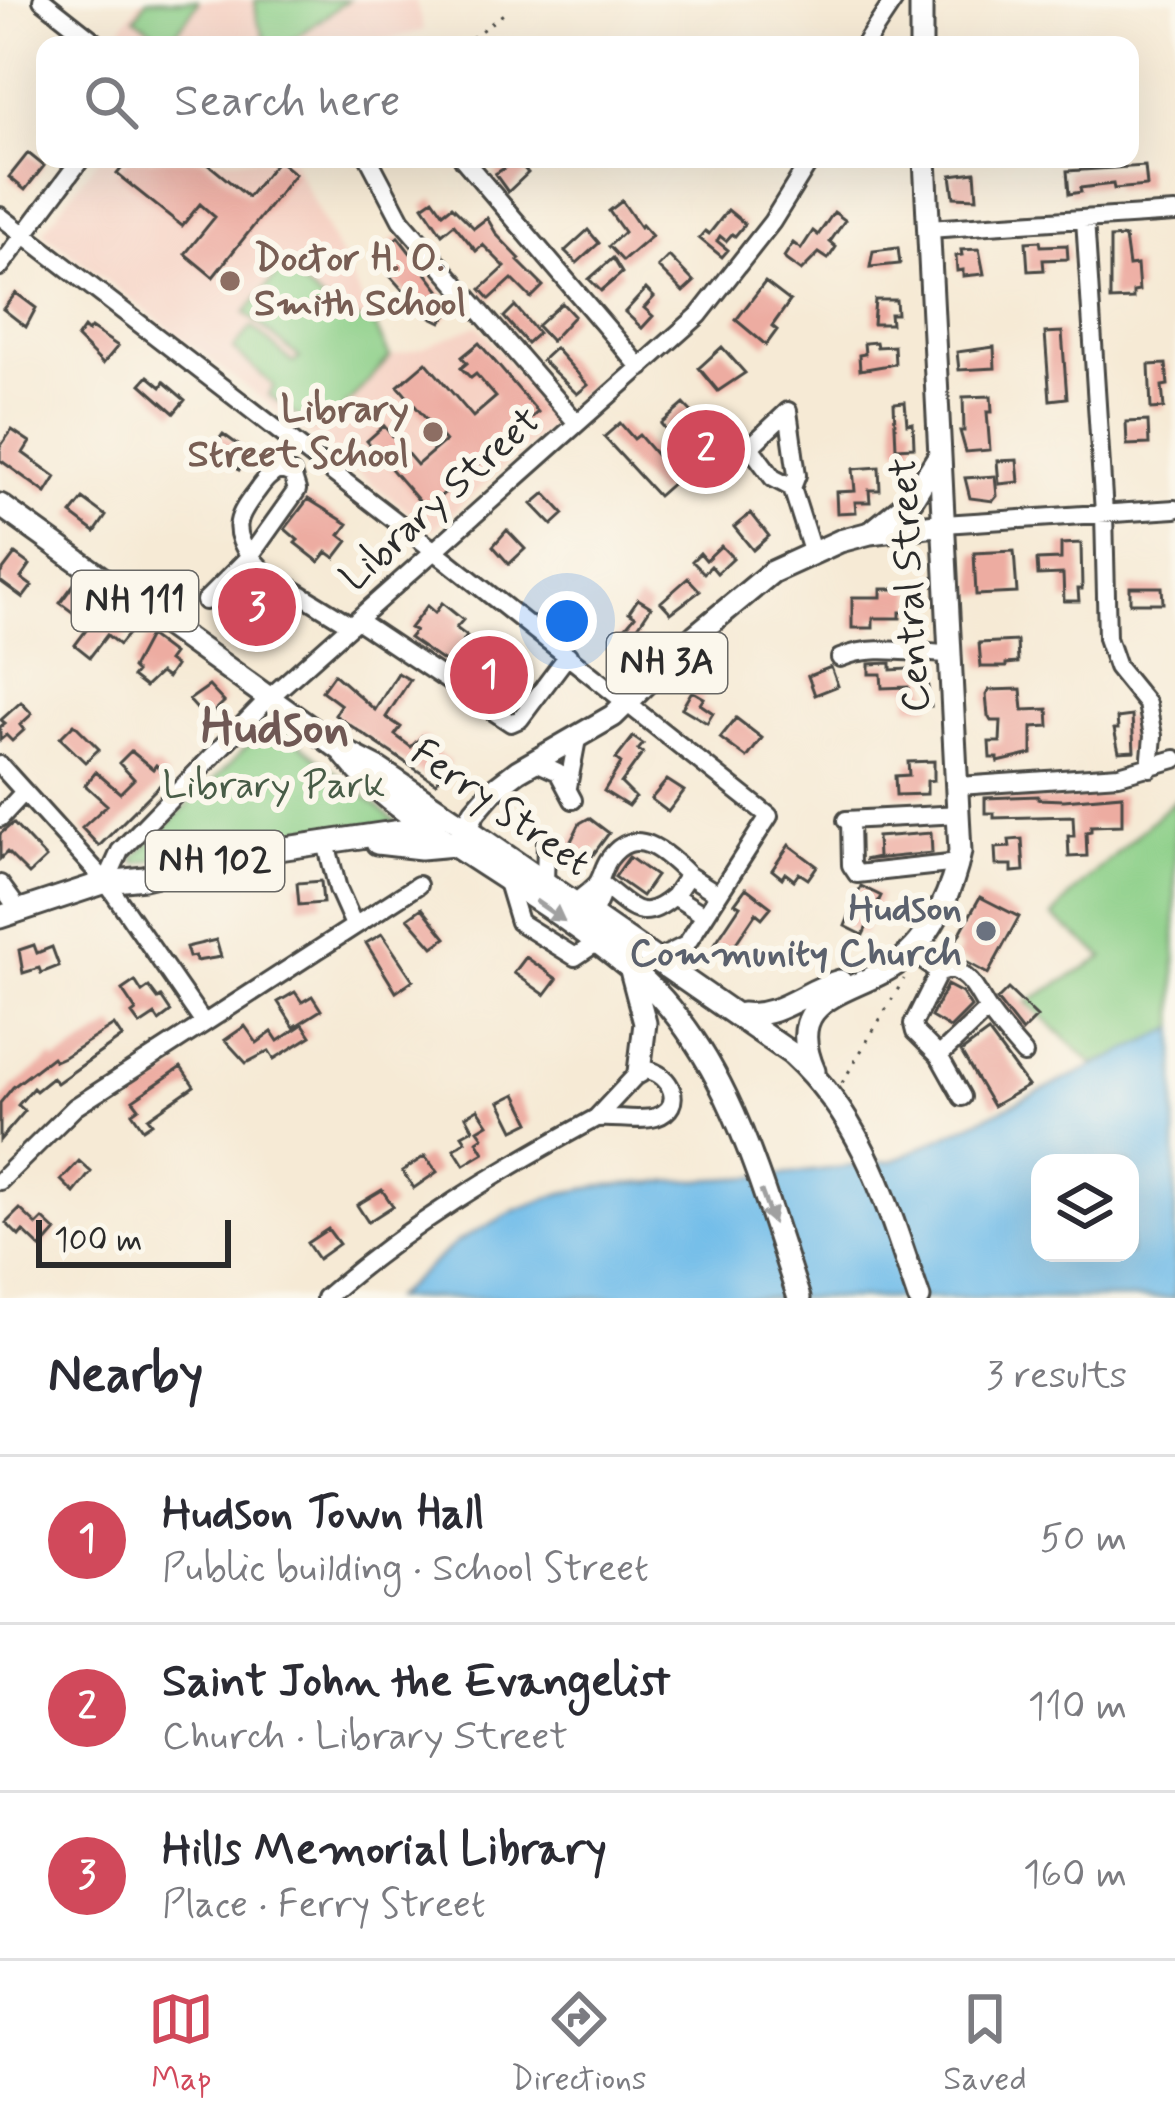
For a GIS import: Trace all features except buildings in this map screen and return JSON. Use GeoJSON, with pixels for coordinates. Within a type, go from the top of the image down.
{"type":"FeatureCollection","features":[{"type":"Feature","properties":{"kind":"main road"},"geometry":{"type":"LineString","coordinates":[[921,0],[921,36]]}},
{"type":"Feature","properties":{"kind":"main road","name":"Central Street"},"geometry":{"type":"LineString","coordinates":[[876,975],[911,952],[937,913],[958,863],[960,814],[925,168]]}},
{"type":"Feature","properties":{"kind":"main road","name":"NH 3A"},"geometry":{"type":"LineString","coordinates":[[870,533],[912,499],[940,456]]}},
{"type":"Feature","properties":{"kind":"main road","name":"Ferry Street"},"geometry":{"type":"LineString","coordinates":[[0,505],[340,749],[377,768],[739,1014],[817,1077],[850,1120],[875,1173],[919,1298]]}},
{"type":"Feature","properties":{"kind":"main road","name":"NH 3A"},"geometry":{"type":"LineString","coordinates":[[462,826],[505,780],[599,727],[752,585],[812,551],[870,533],[944,524]]}},
{"type":"Feature","properties":{"kind":"main road","name":"Ferry Street"},"geometry":{"type":"LineString","coordinates":[[340,749],[366,781],[429,828],[462,826]]}},
{"type":"Feature","properties":{"kind":"main road"},"geometry":{"type":"LineString","coordinates":[[359,840],[421,848],[462,826]]}},
{"type":"Feature","properties":{"kind":"main road","name":"Ferry Street"},"geometry":{"type":"LineString","coordinates":[[462,826],[507,882],[630,968],[659,995],[697,1044],[742,1138],[795,1287]]}},
{"type":"Feature","properties":{"kind":"main road"},"geometry":{"type":"LineString","coordinates":[[359,840],[429,828]]}},
{"type":"Feature","properties":{"kind":"main road","name":"NH 102"},"geometry":{"type":"LineString","coordinates":[[9,914],[106,882],[227,858],[359,840]]}},
{"type":"Feature","properties":{"kind":"main road"},"geometry":{"type":"LineString","coordinates":[[630,968],[645,1023],[639,1072]]}},
{"type":"Feature","properties":{"kind":"main road"},"geometry":{"type":"LineString","coordinates":[[739,1014],[769,1015],[815,988],[876,975]]}},
{"type":"Feature","properties":{"kind":"main road"},"geometry":{"type":"LineString","coordinates":[[817,1077],[806,1046],[810,1015],[822,1000],[876,975]]}},
{"type":"Feature","properties":{"kind":"street"},"geometry":{"type":"LineString","coordinates":[[42,0],[88,36]]}},
{"type":"Feature","properties":{"kind":"street"},"geometry":{"type":"LineString","coordinates":[[870,36],[894,0]]}},
{"type":"Feature","properties":{"kind":"street"},"geometry":{"type":"LineString","coordinates":[[0,267],[74,168]]}},
{"type":"Feature","properties":{"kind":"street"},"geometry":{"type":"LineString","coordinates":[[374,168],[401,220],[577,423]]}},
{"type":"Feature","properties":{"kind":"street"},"geometry":{"type":"LineString","coordinates":[[471,168],[641,368]]}},
{"type":"Feature","properties":{"kind":"street","name":"Library Street"},"geometry":{"type":"LineString","coordinates":[[106,882],[121,851],[270,697],[641,368],[715,296],[780,212],[806,168]]}},
{"type":"Feature","properties":{"kind":"street"},"geometry":{"type":"LineString","coordinates":[[928,229],[1175,213]]}},
{"type":"Feature","properties":{"kind":"street"},"geometry":{"type":"LineString","coordinates":[[0,215],[769,815],[686,945],[686,978]]}},
{"type":"Feature","properties":{"kind":"street"},"geometry":{"type":"LineString","coordinates":[[1085,219],[1107,638],[1117,668],[1147,704],[1153,736],[1150,768]]}},
{"type":"Feature","properties":{"kind":"street"},"geometry":{"type":"LineString","coordinates":[[292,474],[307,454]]}},
{"type":"Feature","properties":{"kind":"street"},"geometry":{"type":"LineString","coordinates":[[292,474],[274,471],[238,515],[238,537],[263,571],[354,622],[511,723],[520,718],[568,655]]}},
{"type":"Feature","properties":{"kind":"street"},"geometry":{"type":"LineString","coordinates":[[205,601],[250,556],[294,497],[292,474]]}},
{"type":"Feature","properties":{"kind":"street"},"geometry":{"type":"LineString","coordinates":[[792,488],[812,551]]}},
{"type":"Feature","properties":{"kind":"street"},"geometry":{"type":"LineString","coordinates":[[944,524],[1175,508]]}},
{"type":"Feature","properties":{"kind":"street"},"geometry":{"type":"LineString","coordinates":[[840,658],[853,652],[890,650],[951,654]]}},
{"type":"Feature","properties":{"kind":"street"},"geometry":{"type":"LineString","coordinates":[[534,761],[558,772],[570,793],[578,739]]}},
{"type":"Feature","properties":{"kind":"street"},"geometry":{"type":"LineString","coordinates":[[958,786],[1119,775],[1175,759]]}},
{"type":"Feature","properties":{"kind":"street"},"geometry":{"type":"LineString","coordinates":[[0,765],[106,882],[203,1022]]}},
{"type":"Feature","properties":{"kind":"street"},"geometry":{"type":"LineString","coordinates":[[0,818],[24,792]]}},
{"type":"Feature","properties":{"kind":"street"},"geometry":{"type":"LineString","coordinates":[[958,863],[857,874],[851,865],[848,820],[960,814]]}},
{"type":"Feature","properties":{"kind":"street"},"geometry":{"type":"LineString","coordinates":[[584,910],[600,898],[604,867],[615,851],[636,841],[658,848],[718,894]]}},
{"type":"Feature","properties":{"kind":"street"},"geometry":{"type":"LineString","coordinates":[[545,884],[546,842]]}},
{"type":"Feature","properties":{"kind":"street"},"geometry":{"type":"LineString","coordinates":[[326,843],[354,925]]}},
{"type":"Feature","properties":{"kind":"street"},"geometry":{"type":"LineString","coordinates":[[600,883],[647,914],[674,896],[688,875]]}},
{"type":"Feature","properties":{"kind":"street"},"geometry":{"type":"LineString","coordinates":[[507,882],[519,922],[574,957],[596,943]]}},
{"type":"Feature","properties":{"kind":"street"},"geometry":{"type":"LineString","coordinates":[[0,884],[9,914]]}},
{"type":"Feature","properties":{"kind":"street"},"geometry":{"type":"LineString","coordinates":[[0,1181],[75,1107],[418,885]]}},
{"type":"Feature","properties":{"kind":"street"},"geometry":{"type":"LineString","coordinates":[[674,896],[704,915]]}},
{"type":"Feature","properties":{"kind":"street"},"geometry":{"type":"LineString","coordinates":[[658,959],[686,945]]}},
{"type":"Feature","properties":{"kind":"street"},"geometry":{"type":"LineString","coordinates":[[911,952],[939,971],[960,972],[979,989],[987,1010],[1024,1054]]}},
{"type":"Feature","properties":{"kind":"street"},"geometry":{"type":"LineString","coordinates":[[939,971],[913,1024],[939,1056],[962,1097]]}},
{"type":"Feature","properties":{"kind":"street"},"geometry":{"type":"LineString","coordinates":[[939,1056],[987,1010]]}},
{"type":"Feature","properties":{"kind":"street"},"geometry":{"type":"LineString","coordinates":[[325,1298],[448,1202],[596,1118],[639,1072],[654,1070],[667,1078],[673,1092],[669,1107],[649,1118],[596,1118]]}},
{"type":"Feature","properties":{"kind":"path"},"geometry":{"type":"LineString","coordinates":[[474,36],[510,9]]}},
{"type":"Feature","properties":{"kind":"path"},"geometry":{"type":"LineString","coordinates":[[842,1083],[905,978]]}},
{"type":"Feature","properties":{"kind":"shaded area"},"geometry":{"type":"Polygon","coordinates":[[[140,0],[415,0],[424,30],[402,36],[125,36],[119,31],[140,0]]]}},
{"type":"Feature","properties":{"kind":"shaded area","name":"Doctor H. O. Smith School"},"geometry":{"type":"Polygon","coordinates":[[[91,168],[296,168],[390,356],[477,325],[553,416],[552,424],[433,530],[43,232],[91,168]]]}},
{"type":"Feature","properties":{"kind":"green space"},"geometry":{"type":"Polygon","coordinates":[[[147,0],[198,3],[174,36],[159,36],[135,18],[147,0]]]}},
{"type":"Feature","properties":{"kind":"green space"},"geometry":{"type":"Polygon","coordinates":[[[255,0],[348,0],[298,36],[264,36],[255,0]]]}},
{"type":"Feature","properties":{"kind":"green space"},"geometry":{"type":"Polygon","coordinates":[[[282,268],[337,313],[375,326],[390,357],[329,424],[311,427],[269,395],[274,386],[233,349],[252,327],[293,363],[300,358],[245,313],[282,268]]]}},
{"type":"Feature","properties":{"kind":"green space","name":"Library Park"},"geometry":{"type":"Polygon","coordinates":[[[272,722],[397,822],[258,838],[136,864],[134,858],[272,722]]]}},
{"type":"Feature","properties":{"kind":"green space"},"geometry":{"type":"Polygon","coordinates":[[[1175,800],[1175,1031],[1113,1061],[1093,1064],[1027,1002],[1104,957],[1053,917],[1175,800]]]}},
{"type":"Feature","properties":{"kind":"water"},"geometry":{"type":"Polygon","coordinates":[[[1175,1028],[1175,1298],[393,1298],[457,1242],[516,1210],[563,1193],[607,1185],[773,1176],[892,1161],[1175,1028]]]}},
{"type":"Feature","properties":{"kind":"place","name":"Doctor H. O. Smith School"},"geometry":{"type":"Point","coordinates":[230,281]}},
{"type":"Feature","properties":{"kind":"place","name":"Library Street School"},"geometry":{"type":"Point","coordinates":[433,432]}},
{"type":"Feature","properties":{"kind":"place","name":"Saint John the Evangelist"},"geometry":{"type":"Point","coordinates":[706,449]}},
{"type":"Feature","properties":{"kind":"place","name":"Hills Memorial Library"},"geometry":{"type":"Point","coordinates":[257,607]}},
{"type":"Feature","properties":{"kind":"place","name":"Hudson Town Hall"},"geometry":{"type":"Point","coordinates":[489,675]}},
{"type":"Feature","properties":{"kind":"place","name":"Hudson Community Church"},"geometry":{"type":"Point","coordinates":[986,931]}},
{"type":"Feature","properties":{"kind":"district","name":"Hudson"},"geometry":{"type":"Point","coordinates":[275,729]}}]}
